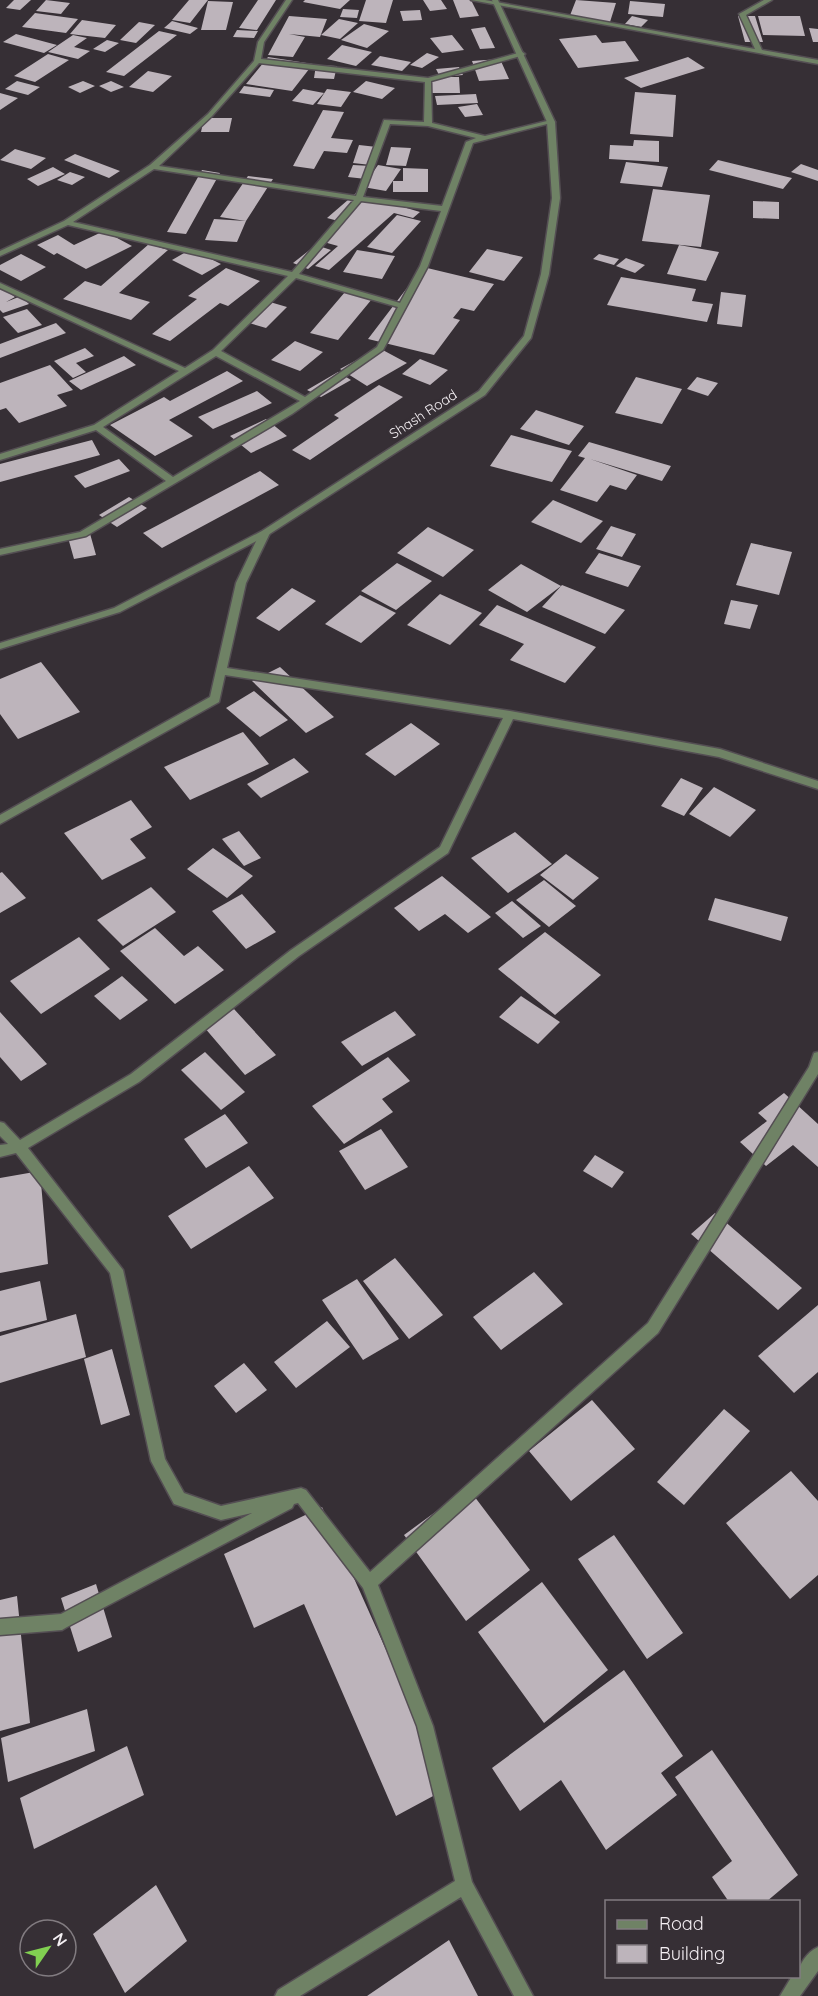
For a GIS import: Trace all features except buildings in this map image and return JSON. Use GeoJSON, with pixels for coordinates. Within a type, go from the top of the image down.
{"type":"FeatureCollection","features":[{"type":"Feature","properties":{"kind":"street"},"geometry":{"type":"LineString","coordinates":[[0,254],[67,223],[153,167],[210,115],[257,61],[261,42],[290,0]]}},
{"type":"Feature","properties":{"kind":"street"},"geometry":{"type":"LineString","coordinates":[[474,0],[818,62]]}},
{"type":"Feature","properties":{"kind":"street"},"geometry":{"type":"LineString","coordinates":[[760,52],[742,14],[769,0]]}},
{"type":"Feature","properties":{"kind":"street","name":"Shash Road"},"geometry":{"type":"LineString","coordinates":[[0,646],[117,610],[265,533],[482,393],[528,336],[545,274],[556,198],[551,122],[522,54],[495,2]]}},
{"type":"Feature","properties":{"kind":"street"},"geometry":{"type":"LineString","coordinates":[[257,61],[428,80],[522,54]]}},
{"type":"Feature","properties":{"kind":"street"},"geometry":{"type":"LineString","coordinates":[[428,80],[428,124]]}},
{"type":"Feature","properties":{"kind":"street"},"geometry":{"type":"LineString","coordinates":[[0,457],[97,427],[216,352],[294,275],[359,199],[387,122],[428,124],[486,139]]}},
{"type":"Feature","properties":{"kind":"street"},"geometry":{"type":"LineString","coordinates":[[0,552],[83,534],[305,400],[380,348],[424,266],[470,142],[551,122]]}},
{"type":"Feature","properties":{"kind":"street"},"geometry":{"type":"LineString","coordinates":[[153,167],[359,199],[446,209]]}},
{"type":"Feature","properties":{"kind":"street"},"geometry":{"type":"LineString","coordinates":[[67,223],[294,275],[402,306]]}},
{"type":"Feature","properties":{"kind":"street"},"geometry":{"type":"LineString","coordinates":[[0,285],[185,371]]}},
{"type":"Feature","properties":{"kind":"street"},"geometry":{"type":"LineString","coordinates":[[216,352],[305,400]]}},
{"type":"Feature","properties":{"kind":"street"},"geometry":{"type":"LineString","coordinates":[[97,427],[172,481]]}},
{"type":"Feature","properties":{"kind":"street"},"geometry":{"type":"LineString","coordinates":[[0,444],[10,454]]}},
{"type":"Feature","properties":{"kind":"street"},"geometry":{"type":"LineString","coordinates":[[0,820],[216,699],[241,583],[265,533]]}},
{"type":"Feature","properties":{"kind":"street"},"geometry":{"type":"LineString","coordinates":[[222,671],[510,715],[720,753],[818,785]]}},
{"type":"Feature","properties":{"kind":"street"},"geometry":{"type":"LineString","coordinates":[[0,1151],[19,1147],[135,1078],[295,953],[444,850],[510,715]]}},
{"type":"Feature","properties":{"kind":"street"},"geometry":{"type":"LineString","coordinates":[[369,1583],[653,1328],[814,1068],[818,1057]]}},
{"type":"Feature","properties":{"kind":"street"},"geometry":{"type":"LineString","coordinates":[[0,1127],[19,1147],[116,1270],[158,1461],[179,1499],[221,1513],[301,1495]]}},
{"type":"Feature","properties":{"kind":"street"},"geometry":{"type":"LineString","coordinates":[[301,1495],[369,1583],[425,1726],[464,1885],[525,1996]]}},
{"type":"Feature","properties":{"kind":"street"},"geometry":{"type":"LineString","coordinates":[[0,1627],[62,1622],[301,1495]]}},
{"type":"Feature","properties":{"kind":"street"},"geometry":{"type":"LineString","coordinates":[[284,1996],[464,1885]]}},
{"type":"Feature","properties":{"kind":"street"},"geometry":{"type":"LineString","coordinates":[[789,1996],[818,1956]]}}]}
